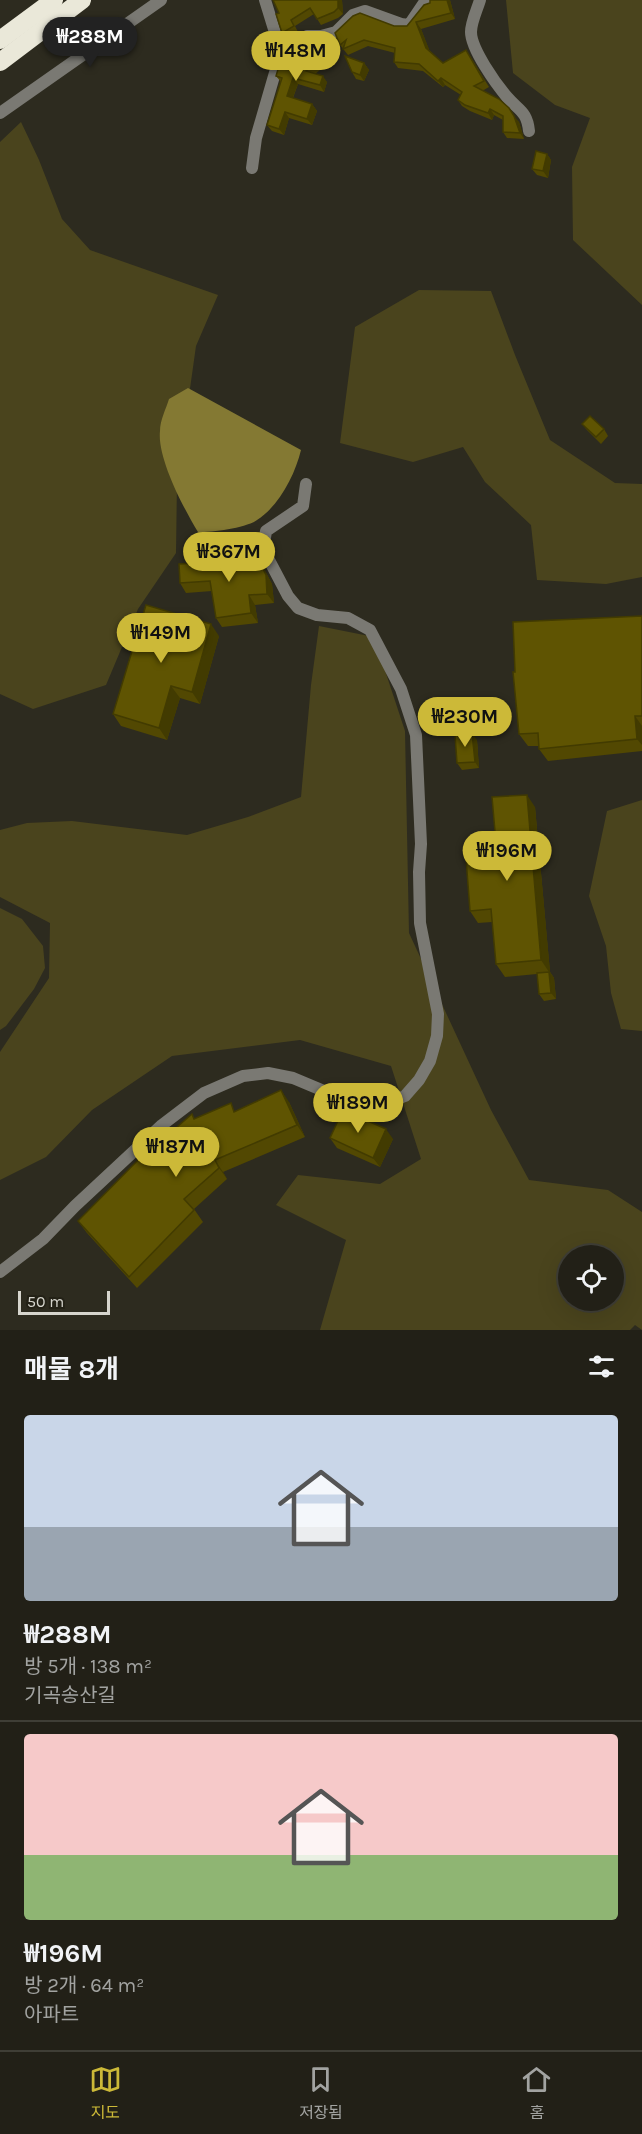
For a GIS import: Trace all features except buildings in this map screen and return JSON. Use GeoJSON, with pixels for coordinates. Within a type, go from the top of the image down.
{"type":"FeatureCollection","features":[{"type":"Feature","properties":{"kind":"highway"},"geometry":{"type":"LineString","coordinates":[[0,40],[54,0]]}},
{"type":"Feature","properties":{"kind":"highway"},"geometry":{"type":"LineString","coordinates":[[0,62],[82,0]]}},
{"type":"Feature","properties":{"kind":"street"},"geometry":{"type":"LineString","coordinates":[[0,113],[160,0]]}},
{"type":"Feature","properties":{"kind":"street"},"geometry":{"type":"LineString","coordinates":[[252,168],[256,138],[281,52],[265,0]]}},
{"type":"Feature","properties":{"kind":"street"},"geometry":{"type":"LineString","coordinates":[[281,52],[307,36],[321,36],[336,32],[353,15],[365,10],[409,25],[426,0]]}},
{"type":"Feature","properties":{"kind":"street"},"geometry":{"type":"LineString","coordinates":[[480,0],[471,29],[472,40],[489,71],[508,97],[523,111],[528,119],[529,131]]}},
{"type":"Feature","properties":{"kind":"street"},"geometry":{"type":"LineString","coordinates":[[0,1272],[43,1239],[162,1125],[204,1093],[243,1076],[268,1073],[293,1078],[355,1104],[377,1107],[405,1096],[419,1080],[430,1061],[437,1036],[438,1014],[420,923],[421,844],[416,735],[401,689],[370,630],[348,618],[317,615],[298,608],[288,597],[268,558],[264,543],[266,531],[303,506],[306,484]]}},
{"type":"Feature","properties":{"kind":"shaded area"},"geometry":{"type":"Polygon","coordinates":[[[506,0],[642,0],[642,305],[573,240],[572,167],[590,118],[555,105],[513,73],[506,0]]]}},
{"type":"Feature","properties":{"kind":"shaded area"},"geometry":{"type":"Polygon","coordinates":[[[21,122],[62,219],[90,250],[218,295],[196,346],[177,481],[176,553],[138,609],[106,685],[33,709],[0,694],[0,142],[21,122]]]}},
{"type":"Feature","properties":{"kind":"shaded area"},"geometry":{"type":"Polygon","coordinates":[[[419,290],[491,291],[550,440],[615,483],[642,484],[642,577],[606,584],[537,580],[531,525],[485,482],[463,447],[413,462],[340,443],[355,327],[419,290]]]}},
{"type":"Feature","properties":{"kind":"shaded area"},"geometry":{"type":"Polygon","coordinates":[[[188,388],[301,450],[295,470],[279,498],[265,514],[252,523],[229,529],[198,532],[179,497],[163,455],[160,427],[169,399],[188,388]]]}},
{"type":"Feature","properties":{"kind":"shaded area"},"geometry":{"type":"Polygon","coordinates":[[[319,626],[374,637],[405,731],[409,933],[491,1110],[529,1180],[608,1190],[642,1212],[642,1330],[635,1325],[630,1330],[320,1330],[346,1240],[276,1205],[298,1175],[380,1184],[421,1159],[391,1066],[300,1040],[172,1056],[92,1110],[46,1157],[0,1180],[0,1052],[49,978],[50,923],[0,897],[0,830],[27,823],[72,821],[187,835],[248,817],[301,797],[319,626]]]}},
{"type":"Feature","properties":{"kind":"shaded area"},"geometry":{"type":"Polygon","coordinates":[[[642,800],[642,1031],[621,1029],[611,993],[606,946],[589,896],[607,811],[642,800]]]}},
{"type":"Feature","properties":{"kind":"shaded area"},"geometry":{"type":"Polygon","coordinates":[[[0,908],[22,919],[43,946],[45,968],[34,989],[6,1026],[0,1030],[0,908]]]}}]}
